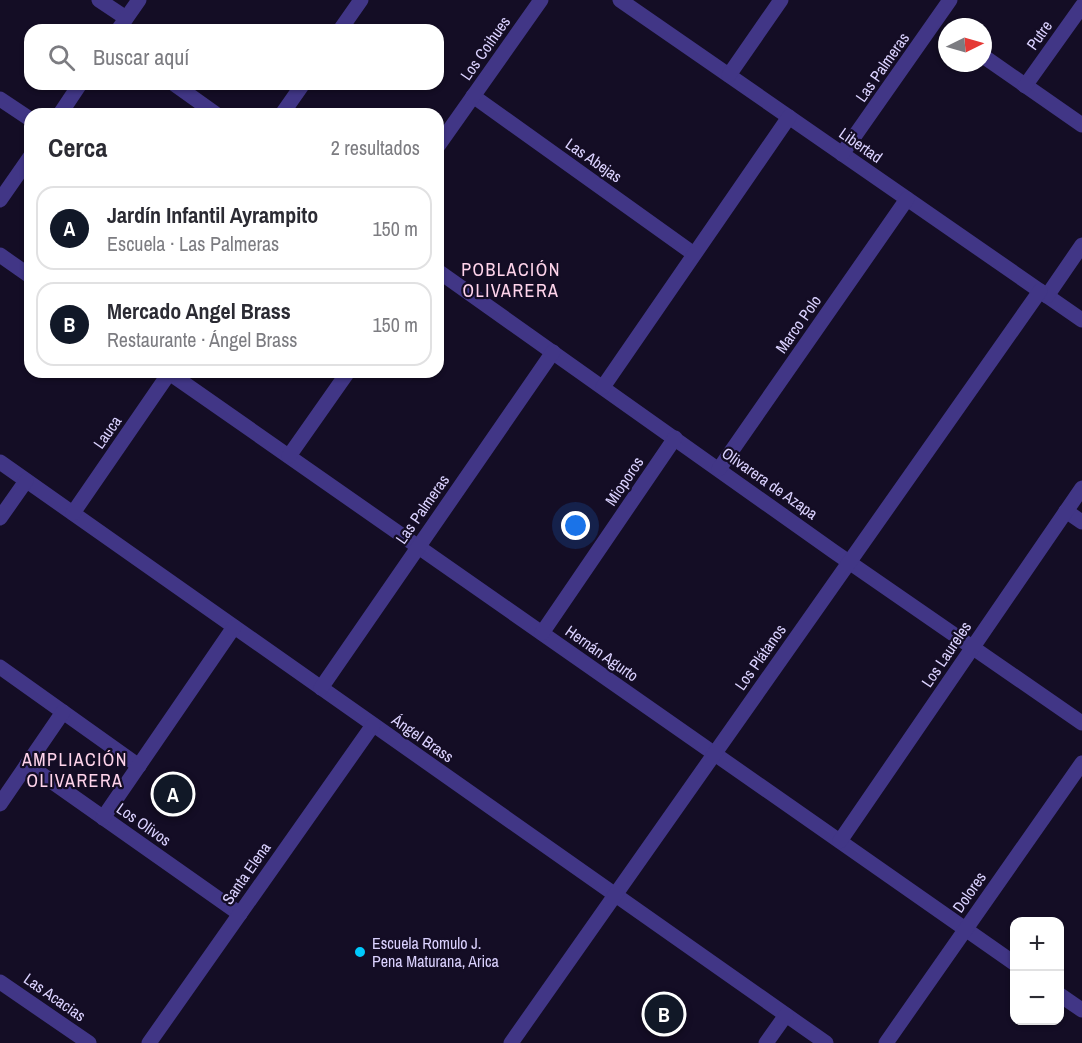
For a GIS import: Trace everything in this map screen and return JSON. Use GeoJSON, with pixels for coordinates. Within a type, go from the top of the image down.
{"type":"FeatureCollection","features":[{"type":"Feature","properties":{"kind":"street"},"geometry":{"type":"LineString","coordinates":[[99,0],[122,24],[139,0]]}},
{"type":"Feature","properties":{"kind":"street"},"geometry":{"type":"LineString","coordinates":[[344,24],[361,0]]}},
{"type":"Feature","properties":{"kind":"street","name":"Los Coihues"},"geometry":{"type":"LineString","coordinates":[[444,137],[541,0]]}},
{"type":"Feature","properties":{"kind":"street","name":"Libertad"},"geometry":{"type":"LineString","coordinates":[[620,0],[1082,320]]}},
{"type":"Feature","properties":{"kind":"street"},"geometry":{"type":"LineString","coordinates":[[729,75],[781,0]]}},
{"type":"Feature","properties":{"kind":"street","name":"Las Palmeras"},"geometry":{"type":"LineString","coordinates":[[944,18],[950,0]]}},
{"type":"Feature","properties":{"kind":"street","name":"Putre"},"geometry":{"type":"LineString","coordinates":[[1025,86],[1082,6]]}},
{"type":"Feature","properties":{"kind":"street","name":"Las Palmeras"},"geometry":{"type":"LineString","coordinates":[[842,154],[938,31]]}},
{"type":"Feature","properties":{"kind":"street"},"geometry":{"type":"LineString","coordinates":[[992,62],[1082,125]]}},
{"type":"Feature","properties":{"kind":"street"},"geometry":{"type":"LineString","coordinates":[[64,108],[76,90]]}},
{"type":"Feature","properties":{"kind":"street"},"geometry":{"type":"LineString","coordinates":[[182,90],[208,108]]}},
{"type":"Feature","properties":{"kind":"street"},"geometry":{"type":"LineString","coordinates":[[286,108],[299,90]]}},
{"type":"Feature","properties":{"kind":"street","name":"Las Abejas"},"geometry":{"type":"LineString","coordinates":[[473,96],[694,254]]}},
{"type":"Feature","properties":{"kind":"street"},"geometry":{"type":"LineString","coordinates":[[0,99],[24,115]]}},
{"type":"Feature","properties":{"kind":"street"},"geometry":{"type":"LineString","coordinates":[[603,387],[789,117]]}},
{"type":"Feature","properties":{"kind":"street"},"geometry":{"type":"LineString","coordinates":[[0,200],[24,166]]}},
{"type":"Feature","properties":{"kind":"street","name":"Marco Polo"},"geometry":{"type":"LineString","coordinates":[[719,470],[907,199]]}},
{"type":"Feature","properties":{"kind":"street","name":"Los Plátanos"},"geometry":{"type":"LineString","coordinates":[[511,1043],[849,561],[1043,293],[1082,245]]}},
{"type":"Feature","properties":{"kind":"street"},"geometry":{"type":"LineString","coordinates":[[0,255],[24,272]]}},
{"type":"Feature","properties":{"kind":"street","name":"Olivarera de Azapa"},"geometry":{"type":"LineString","coordinates":[[444,275],[1082,723]]}},
{"type":"Feature","properties":{"kind":"street","name":"Las Palmeras"},"geometry":{"type":"LineString","coordinates":[[321,688],[553,352]]}},
{"type":"Feature","properties":{"kind":"street","name":"Lauca"},"geometry":{"type":"LineString","coordinates":[[73,513],[165,378]]}},
{"type":"Feature","properties":{"kind":"street","name":"Hernán Agurto"},"geometry":{"type":"LineString","coordinates":[[178,378],[1010,960]]}},
{"type":"Feature","properties":{"kind":"street"},"geometry":{"type":"LineString","coordinates":[[290,456],[344,378]]}},
{"type":"Feature","properties":{"kind":"street","name":"Mioporos"},"geometry":{"type":"LineString","coordinates":[[542,633],[675,438]]}},
{"type":"Feature","properties":{"kind":"street","name":"Ángel Brass"},"geometry":{"type":"LineString","coordinates":[[0,462],[825,1043]]}},
{"type":"Feature","properties":{"kind":"street"},"geometry":{"type":"LineString","coordinates":[[0,518],[26,481]]}},
{"type":"Feature","properties":{"kind":"street","name":"Los Laureles"},"geometry":{"type":"LineString","coordinates":[[840,841],[1082,488]]}},
{"type":"Feature","properties":{"kind":"street"},"geometry":{"type":"LineString","coordinates":[[1066,511],[1082,522]]}},
{"type":"Feature","properties":{"kind":"street"},"geometry":{"type":"LineString","coordinates":[[104,818],[234,627]]}},
{"type":"Feature","properties":{"kind":"street"},"geometry":{"type":"LineString","coordinates":[[0,667],[140,765]]}},
{"type":"Feature","properties":{"kind":"street"},"geometry":{"type":"LineString","coordinates":[[0,804],[63,711]]}},
{"type":"Feature","properties":{"kind":"street","name":"Santa Elena"},"geometry":{"type":"LineString","coordinates":[[149,1043],[373,725]]}},
{"type":"Feature","properties":{"kind":"street","name":"Dolores"},"geometry":{"type":"LineString","coordinates":[[886,1043],[1082,763]]}},
{"type":"Feature","properties":{"kind":"street","name":"Los Olivos"},"geometry":{"type":"LineString","coordinates":[[27,764],[240,914]]}},
{"type":"Feature","properties":{"kind":"street","name":"Las Acacias"},"geometry":{"type":"LineString","coordinates":[[0,982],[89,1043]]}},
{"type":"Feature","properties":{"kind":"street"},"geometry":{"type":"LineString","coordinates":[[1064,997],[1082,1010]]}},
{"type":"Feature","properties":{"kind":"street"},"geometry":{"type":"LineString","coordinates":[[766,1043],[786,1015]]}},
{"type":"Feature","properties":{"kind":"place","name":"Jardín Infantil Ayrampito"},"geometry":{"type":"Point","coordinates":[173,794]}},
{"type":"Feature","properties":{"kind":"place","name":"Escuela Romulo J. Pena Maturana, Arica"},"geometry":{"type":"Point","coordinates":[360,952]}},
{"type":"Feature","properties":{"kind":"place","name":"Mercado Angel Brass"},"geometry":{"type":"Point","coordinates":[664,1014]}},
{"type":"Feature","properties":{"kind":"district","name":"POBLACIÓN OLIVARERA"},"geometry":{"type":"Point","coordinates":[511,280]}},
{"type":"Feature","properties":{"kind":"district","name":"AMPLIACIÓN OLIVARERA"},"geometry":{"type":"Point","coordinates":[75,770]}}]}
